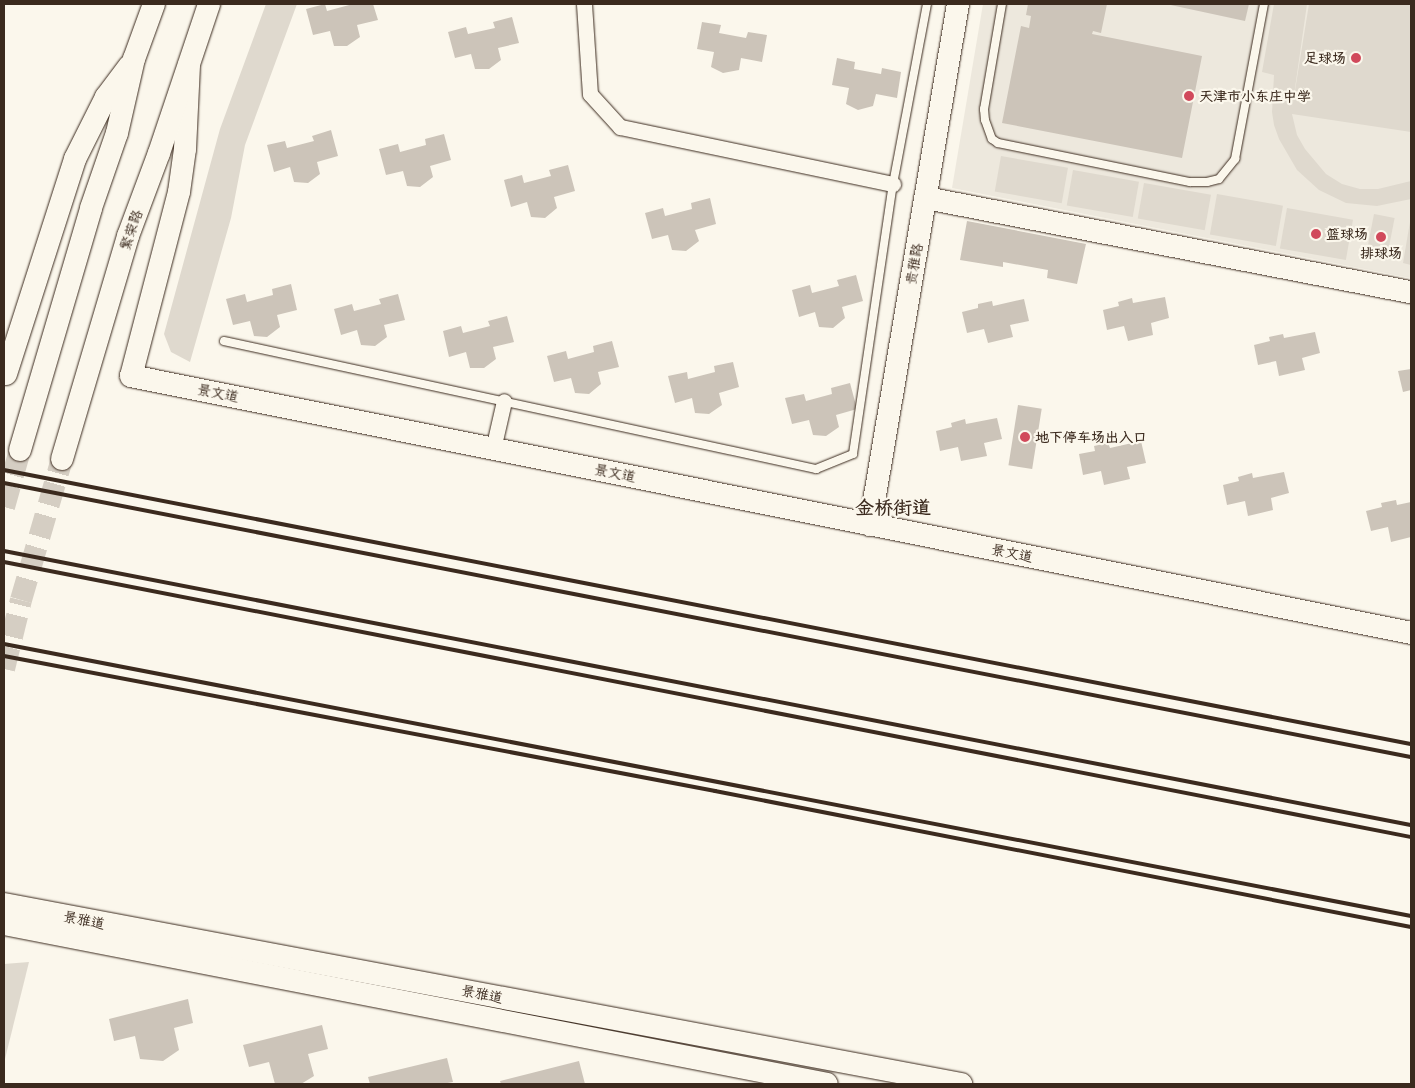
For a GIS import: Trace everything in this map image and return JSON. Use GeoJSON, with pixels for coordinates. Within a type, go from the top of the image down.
{"type":"FeatureCollection","features":[{"type":"Feature","properties":{"kind":"street"},"geometry":{"type":"LineString","coordinates":[[20,450],[90,208],[117,133],[134,59],[154,4]]}},
{"type":"Feature","properties":{"kind":"street","name":"繁荣路"},"geometry":{"type":"LineString","coordinates":[[62,459],[128,236],[209,4]]}},
{"type":"Feature","properties":{"kind":"street"},"geometry":{"type":"LineString","coordinates":[[584,4],[590,94],[620,127],[893,184]]}},
{"type":"Feature","properties":{"kind":"street","name":"贵雅路"},"geometry":{"type":"LineString","coordinates":[[870,525],[958,4]]}},
{"type":"Feature","properties":{"kind":"street"},"geometry":{"type":"LineString","coordinates":[[6,374],[75,159],[106,97],[134,59]]}},
{"type":"Feature","properties":{"kind":"street","name":"景文道"},"geometry":{"type":"LineString","coordinates":[[189,65],[186,140],[179,192],[131,376],[1411,633]]}},
{"type":"Feature","properties":{"kind":"street"},"geometry":{"type":"LineString","coordinates":[[926,198],[1411,292]]}},
{"type":"Feature","properties":{"kind":"street"},"geometry":{"type":"LineString","coordinates":[[493,449],[504,401]]}},
{"type":"Feature","properties":{"kind":"street","name":"景雅道"},"geometry":{"type":"LineString","coordinates":[[4,904],[961,1084]]}},
{"type":"Feature","properties":{"kind":"street","name":"景雅道"},"geometry":{"type":"LineString","coordinates":[[4,924],[759,1077],[827,1084]]}},
{"type":"Feature","properties":{"kind":"street"},"geometry":{"type":"LineString","coordinates":[[759,1077],[764,1048]]}},
{"type":"Feature","properties":{"kind":"street"},"geometry":{"type":"LineString","coordinates":[[797,1081],[802,1054]]}},
{"type":"Feature","properties":{"kind":"lane"},"geometry":{"type":"LineString","coordinates":[[224,341],[816,470],[853,454],[893,184],[927,4]]}},
{"type":"Feature","properties":{"kind":"lane"},"geometry":{"type":"LineString","coordinates":[[1002,4],[984,109],[984,120],[992,139],[998,143],[1190,182],[1207,182],[1219,179],[1235,159],[1264,4]]}},
{"type":"Feature","properties":{"kind":"shaded area"},"geometry":{"type":"Polygon","coordinates":[[[266,4],[297,4],[245,145],[231,218],[190,362],[171,352],[164,334],[220,129],[266,4]]]}},
{"type":"Feature","properties":{"kind":"shaded area","name":"天津市小东庄中学"},"geometry":{"type":"Polygon","coordinates":[[[983,4],[1411,4],[1411,278],[952,188],[983,4]]]}},
{"type":"Feature","properties":{"kind":"shaded area","name":"足球场"},"geometry":{"type":"Polygon","coordinates":[[[1274,4],[1307,4],[1292,109],[1309,4],[1411,4],[1411,132],[1292,114],[1297,135],[1305,149],[1326,174],[1342,184],[1360,189],[1378,189],[1411,181],[1411,199],[1377,206],[1346,203],[1319,190],[1297,170],[1279,139],[1274,125],[1272,112],[1274,75],[1262,72],[1274,4]]]}},
{"type":"Feature","properties":{"kind":"shaded area"},"geometry":{"type":"Polygon","coordinates":[[[1001,156],[1068,168],[1062,203],[995,191],[1001,156]]]}},
{"type":"Feature","properties":{"kind":"shaded area"},"geometry":{"type":"Polygon","coordinates":[[[1073,170],[1139,182],[1133,217],[1067,205],[1073,170]]]}},
{"type":"Feature","properties":{"kind":"shaded area"},"geometry":{"type":"Polygon","coordinates":[[[1144,183],[1211,195],[1205,230],[1138,218],[1144,183]]]}},
{"type":"Feature","properties":{"kind":"shaded area"},"geometry":{"type":"Polygon","coordinates":[[[1217,194],[1283,206],[1276,246],[1210,234],[1217,194]]]}},
{"type":"Feature","properties":{"kind":"shaded area","name":"篮球场"},"geometry":{"type":"Polygon","coordinates":[[[1287,208],[1353,220],[1346,260],[1280,248],[1287,208]]]}},
{"type":"Feature","properties":{"kind":"shaded area","name":"排球场"},"geometry":{"type":"Polygon","coordinates":[[[1374,214],[1395,218],[1386,260],[1366,256],[1374,214]]]}},
{"type":"Feature","properties":{"kind":"shaded area","name":"排球场"},"geometry":{"type":"Polygon","coordinates":[[[1411,222],[1411,265],[1403,263],[1411,222]]]}},
{"type":"Feature","properties":{"kind":"shaded area"},"geometry":{"type":"Polygon","coordinates":[[[29,962],[4,1063],[4,964],[29,962]]]}},
{"type":"Feature","properties":{"kind":"building"},"geometry":{"type":"Polygon","coordinates":[[[325,4],[327,11],[353,4],[373,4],[378,20],[357,25],[360,37],[347,46],[334,46],[330,31],[313,35],[306,9],[325,4]]]}},
{"type":"Feature","properties":{"kind":"building"},"geometry":{"type":"Polygon","coordinates":[[[1028,4],[1107,4],[1101,33],[1093,31],[1092,34],[1202,56],[1182,158],[1002,123],[1021,26],[1029,28],[1031,16],[1026,15],[1028,4]]]}},
{"type":"Feature","properties":{"kind":"building"},"geometry":{"type":"Polygon","coordinates":[[[1166,4],[1249,4],[1245,21],[1166,4]]]}},
{"type":"Feature","properties":{"kind":"building"},"geometry":{"type":"Polygon","coordinates":[[[512,17],[519,43],[498,48],[501,60],[489,69],[475,69],[471,54],[455,58],[448,32],[466,27],[468,34],[495,28],[493,22],[512,17]]]}},
{"type":"Feature","properties":{"kind":"building"},"geometry":{"type":"Polygon","coordinates":[[[702,22],[721,25],[719,33],[746,38],[748,32],[767,35],[762,62],[741,58],[739,70],[723,73],[711,67],[714,52],[697,49],[702,22]]]}},
{"type":"Feature","properties":{"kind":"building"},"geometry":{"type":"Polygon","coordinates":[[[837,58],[855,62],[854,69],[881,74],[882,68],[901,72],[897,98],[876,94],[873,106],[858,110],[846,104],[849,88],[832,85],[837,58]]]}},
{"type":"Feature","properties":{"kind":"building"},"geometry":{"type":"Polygon","coordinates":[[[331,130],[338,156],[317,162],[320,174],[308,183],[294,182],[290,167],[274,172],[267,145],[285,141],[287,148],[314,141],[312,136],[331,130]]]}},
{"type":"Feature","properties":{"kind":"building"},"geometry":{"type":"Polygon","coordinates":[[[444,134],[451,160],[430,166],[433,177],[420,187],[407,186],[403,171],[386,175],[379,149],[398,144],[400,152],[426,145],[425,139],[444,134]]]}},
{"type":"Feature","properties":{"kind":"building"},"geometry":{"type":"Polygon","coordinates":[[[568,165],[575,191],[554,197],[557,208],[545,218],[531,217],[527,202],[511,207],[504,180],[522,175],[524,183],[551,176],[549,170],[568,165]]]}},
{"type":"Feature","properties":{"kind":"building"},"geometry":{"type":"Polygon","coordinates":[[[710,198],[716,224],[695,230],[699,241],[686,251],[672,250],[668,235],[652,239],[645,213],[663,208],[665,216],[692,209],[691,203],[710,198]]]}},
{"type":"Feature","properties":{"kind":"building"},"geometry":{"type":"Polygon","coordinates":[[[967,221],[1086,244],[1077,284],[1047,278],[1048,270],[1003,262],[1003,267],[960,260],[967,221]]]}},
{"type":"Feature","properties":{"kind":"building"},"geometry":{"type":"Polygon","coordinates":[[[856,275],[863,301],[842,307],[845,318],[833,328],[819,327],[815,312],[799,317],[792,290],[810,285],[812,293],[839,286],[837,280],[856,275]]]}},
{"type":"Feature","properties":{"kind":"building"},"geometry":{"type":"Polygon","coordinates":[[[291,284],[297,310],[277,315],[280,327],[267,337],[254,336],[250,321],[233,325],[226,299],[245,294],[247,302],[273,295],[272,289],[291,284]]]}},
{"type":"Feature","properties":{"kind":"building"},"geometry":{"type":"Polygon","coordinates":[[[398,294],[405,320],[384,325],[387,337],[375,346],[361,345],[357,330],[341,335],[334,309],[352,304],[354,311],[381,304],[379,299],[398,294]]]}},
{"type":"Feature","properties":{"kind":"building"},"geometry":{"type":"Polygon","coordinates":[[[1165,297],[1169,318],[1151,323],[1153,335],[1128,341],[1124,326],[1107,330],[1103,310],[1119,306],[1118,302],[1132,298],[1133,303],[1165,297]]]}},
{"type":"Feature","properties":{"kind":"building"},"geometry":{"type":"Polygon","coordinates":[[[1024,299],[1029,321],[1010,325],[1013,337],[988,343],[984,329],[967,333],[962,312],[978,308],[978,304],[992,301],[993,306],[1024,299]]]}},
{"type":"Feature","properties":{"kind":"building"},"geometry":{"type":"Polygon","coordinates":[[[507,316],[514,342],[493,347],[496,359],[484,368],[470,368],[466,352],[449,357],[443,331],[461,326],[463,333],[490,326],[488,321],[507,316]]]}},
{"type":"Feature","properties":{"kind":"building"},"geometry":{"type":"Polygon","coordinates":[[[1315,332],[1320,353],[1302,358],[1305,370],[1279,376],[1276,361],[1258,365],[1254,345],[1270,341],[1269,337],[1283,334],[1284,338],[1315,332]]]}},
{"type":"Feature","properties":{"kind":"building"},"geometry":{"type":"Polygon","coordinates":[[[612,341],[619,367],[598,372],[601,384],[589,394],[575,393],[571,378],[554,382],[547,356],[566,351],[568,359],[594,352],[593,346],[612,341]]]}},
{"type":"Feature","properties":{"kind":"building"},"geometry":{"type":"Polygon","coordinates":[[[733,362],[739,387],[719,393],[722,405],[709,414],[695,413],[692,398],[675,403],[668,376],[687,372],[688,379],[715,372],[714,366],[733,362]]]}},
{"type":"Feature","properties":{"kind":"building"},"geometry":{"type":"Polygon","coordinates":[[[1411,369],[1411,390],[1403,392],[1398,371],[1411,369]]]}},
{"type":"Feature","properties":{"kind":"building"},"geometry":{"type":"Polygon","coordinates":[[[850,383],[857,409],[836,415],[839,427],[826,436],[813,435],[809,420],[792,424],[785,398],[804,394],[806,401],[832,394],[831,388],[850,383]]]}},
{"type":"Feature","properties":{"kind":"building","name":"地下停车场出入口"},"geometry":{"type":"Polygon","coordinates":[[[1018,405],[1042,409],[1032,469],[1008,465],[1018,405]]]}},
{"type":"Feature","properties":{"kind":"building"},"geometry":{"type":"Polygon","coordinates":[[[997,418],[1002,439],[984,443],[987,456],[961,461],[958,447],[940,451],[936,431],[952,427],[951,423],[965,419],[966,424],[997,418]]]}},
{"type":"Feature","properties":{"kind":"building"},"geometry":{"type":"Polygon","coordinates":[[[1141,441],[1146,463],[1127,467],[1130,479],[1104,485],[1101,471],[1083,475],[1079,454],[1095,451],[1094,446],[1108,443],[1110,448],[1141,441]]]}},
{"type":"Feature","properties":{"kind":"building"},"geometry":{"type":"Polygon","coordinates":[[[1284,472],[1289,493],[1271,498],[1273,510],[1248,516],[1245,501],[1227,505],[1223,485],[1239,481],[1238,477],[1252,473],[1253,478],[1284,472]]]}},
{"type":"Feature","properties":{"kind":"building"},"geometry":{"type":"Polygon","coordinates":[[[1396,500],[1397,505],[1411,502],[1411,537],[1391,542],[1388,527],[1371,531],[1366,511],[1382,507],[1381,503],[1396,500]]]}},
{"type":"Feature","properties":{"kind":"building"},"geometry":{"type":"Polygon","coordinates":[[[188,999],[193,1023],[174,1028],[179,1050],[163,1061],[140,1059],[135,1036],[114,1041],[109,1019],[188,999]]]}},
{"type":"Feature","properties":{"kind":"building"},"geometry":{"type":"Polygon","coordinates":[[[322,1025],[328,1049],[308,1054],[314,1076],[301,1084],[275,1084],[269,1062],[249,1067],[243,1045],[322,1025]]]}},
{"type":"Feature","properties":{"kind":"building"},"geometry":{"type":"Polygon","coordinates":[[[447,1058],[453,1082],[442,1084],[370,1084],[368,1077],[447,1058]]]}},
{"type":"Feature","properties":{"kind":"building"},"geometry":{"type":"Polygon","coordinates":[[[579,1061],[585,1084],[501,1084],[500,1081],[579,1061]]]}},
{"type":"Feature","properties":{"kind":"tunnel"},"geometry":{"type":"LineString","coordinates":[[4,507],[20,450]]}},
{"type":"Feature","properties":{"kind":"tunnel"},"geometry":{"type":"LineString","coordinates":[[4,669],[21,600],[62,459]]}},
{"type":"Feature","properties":{"kind":"railway"},"geometry":{"type":"LineString","coordinates":[[4,470],[1411,744]]}},
{"type":"Feature","properties":{"kind":"railway"},"geometry":{"type":"LineString","coordinates":[[4,483],[1411,757]]}},
{"type":"Feature","properties":{"kind":"railway"},"geometry":{"type":"LineString","coordinates":[[4,551],[1411,825]]}},
{"type":"Feature","properties":{"kind":"railway"},"geometry":{"type":"LineString","coordinates":[[4,562],[1411,837]]}},
{"type":"Feature","properties":{"kind":"railway"},"geometry":{"type":"LineString","coordinates":[[4,644],[1411,916]]}},
{"type":"Feature","properties":{"kind":"railway"},"geometry":{"type":"LineString","coordinates":[[4,656],[715,791],[1411,927]]}},
{"type":"Feature","properties":{"kind":"place","name":"足球场"},"geometry":{"type":"Point","coordinates":[1356,58]}},
{"type":"Feature","properties":{"kind":"place","name":"天津市小东庄中学"},"geometry":{"type":"Point","coordinates":[1189,96]}},
{"type":"Feature","properties":{"kind":"place","name":"篮球场"},"geometry":{"type":"Point","coordinates":[1316,234]}},
{"type":"Feature","properties":{"kind":"place","name":"排球场"},"geometry":{"type":"Point","coordinates":[1381,237]}},
{"type":"Feature","properties":{"kind":"place","name":"地下停车场出入口"},"geometry":{"type":"Point","coordinates":[1025,437]}},
{"type":"Feature","properties":{"kind":"district","name":"金桥街道"},"geometry":{"type":"Point","coordinates":[893,508]}}]}
